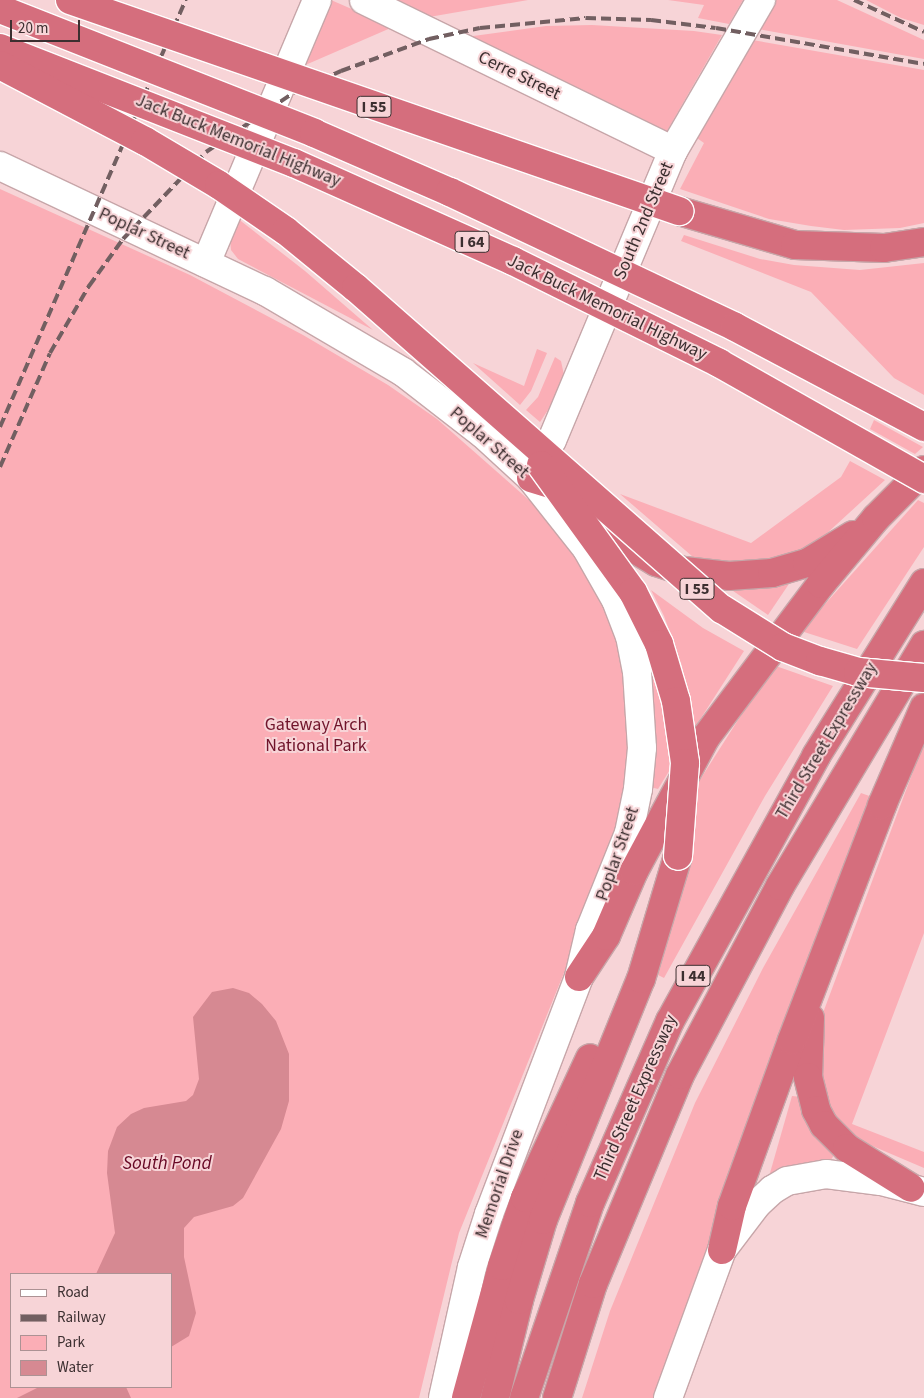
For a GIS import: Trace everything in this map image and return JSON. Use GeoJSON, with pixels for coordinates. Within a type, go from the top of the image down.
{"type":"FeatureCollection","features":[{"type":"Feature","properties":{"kind":"highway","name":"I 55"},"geometry":{"type":"LineString","coordinates":[[70,0],[679,210],[795,245],[884,248],[924,242]]}},
{"type":"Feature","properties":{"kind":"highway","name":"Jack Buck Memorial Highway"},"geometry":{"type":"LineString","coordinates":[[0,9],[314,133],[458,195],[735,327],[924,427]]}},
{"type":"Feature","properties":{"kind":"highway","name":"Jack Buck Memorial Highway"},"geometry":{"type":"LineString","coordinates":[[0,48],[294,163],[513,261],[719,363],[924,479]]}},
{"type":"Feature","properties":{"kind":"highway","name":"I 55"},"geometry":{"type":"LineString","coordinates":[[0,65],[145,141],[219,185],[286,231],[511,423],[695,587],[756,631],[792,650],[858,672],[924,678]]}},
{"type":"Feature","properties":{"kind":"highway"},"geometry":{"type":"LineString","coordinates":[[495,1398],[518,1300],[543,1220],[659,927],[678,856],[685,763],[676,701],[659,644],[628,584],[511,423]]}},
{"type":"Feature","properties":{"kind":"highway"},"geometry":{"type":"LineString","coordinates":[[580,977],[606,936],[638,863],[706,737],[767,653],[876,518],[924,470]]}},
{"type":"Feature","properties":{"kind":"highway"},"geometry":{"type":"LineString","coordinates":[[531,478],[560,487],[613,533],[656,562],[705,574],[751,575],[792,568],[840,544],[876,518]]}},
{"type":"Feature","properties":{"kind":"highway","name":"Third Street Expressway"},"geometry":{"type":"LineString","coordinates":[[524,1398],[590,1202],[670,1021],[816,756],[924,583]]}},
{"type":"Feature","properties":{"kind":"highway","name":"Third Street Expressway"},"geometry":{"type":"LineString","coordinates":[[557,1398],[593,1284],[680,1075],[780,886],[924,645]]}},
{"type":"Feature","properties":{"kind":"highway"},"geometry":{"type":"LineString","coordinates":[[722,1250],[732,1206],[813,987],[882,805],[924,708]]}},
{"type":"Feature","properties":{"kind":"highway"},"geometry":{"type":"LineString","coordinates":[[466,1398],[502,1266],[526,1198],[568,1101],[635,967],[659,927]]}},
{"type":"Feature","properties":{"kind":"highway"},"geometry":{"type":"LineString","coordinates":[[813,987],[807,1045],[808,1077],[816,1110],[833,1137],[847,1148],[917,1190]]}},
{"type":"Feature","properties":{"kind":"street"},"geometry":{"type":"LineString","coordinates":[[206,264],[318,0]]}},
{"type":"Feature","properties":{"kind":"street","name":"Cerre Street"},"geometry":{"type":"LineString","coordinates":[[364,0],[673,151]]}},
{"type":"Feature","properties":{"kind":"street","name":"South 2nd Street"},"geometry":{"type":"LineString","coordinates":[[531,478],[552,440],[673,151],[761,0]]}},
{"type":"Feature","properties":{"kind":"street","name":"Poplar Street"},"geometry":{"type":"LineString","coordinates":[[0,166],[265,291],[402,372],[476,429],[531,478],[587,549],[616,600],[630,636],[642,715],[638,790],[629,833],[590,930],[580,977]]}},
{"type":"Feature","properties":{"kind":"street","name":"Memorial Drive"},"geometry":{"type":"LineString","coordinates":[[443,1398],[472,1267],[489,1214],[580,977]]}},
{"type":"Feature","properties":{"kind":"street"},"geometry":{"type":"LineString","coordinates":[[668,1398],[722,1250],[756,1204],[788,1181],[826,1174],[917,1190]]}},
{"type":"Feature","properties":{"kind":"green space"},"geometry":{"type":"Polygon","coordinates":[[[331,0],[393,27],[303,66],[331,0]]]}},
{"type":"Feature","properties":{"kind":"green space"},"geometry":{"type":"Polygon","coordinates":[[[397,0],[528,0],[429,17],[397,0]]]}},
{"type":"Feature","properties":{"kind":"green space"},"geometry":{"type":"Polygon","coordinates":[[[668,0],[743,0],[729,24],[698,18],[704,5],[668,0]]]}},
{"type":"Feature","properties":{"kind":"green space"},"geometry":{"type":"Polygon","coordinates":[[[775,0],[837,0],[924,40],[924,59],[758,29],[775,0]]]}},
{"type":"Feature","properties":{"kind":"green space"},"geometry":{"type":"Polygon","coordinates":[[[866,0],[924,0],[924,25],[901,18],[866,0]]]}},
{"type":"Feature","properties":{"kind":"green space"},"geometry":{"type":"Polygon","coordinates":[[[592,25],[694,31],[722,35],[667,131],[661,133],[466,37],[546,26],[592,25]]]}},
{"type":"Feature","properties":{"kind":"green space"},"geometry":{"type":"Polygon","coordinates":[[[747,39],[924,70],[924,223],[900,228],[844,230],[811,226],[769,219],[680,189],[704,143],[694,136],[747,39]]]}},
{"type":"Feature","properties":{"kind":"green space","name":"Gateway Arch National Park"},"geometry":{"type":"Polygon","coordinates":[[[0,189],[190,275],[303,335],[388,385],[437,419],[538,508],[581,564],[610,616],[631,704],[626,806],[582,928],[459,1233],[419,1398],[0,1398],[0,189]]]}},
{"type":"Feature","properties":{"kind":"green space"},"geometry":{"type":"Polygon","coordinates":[[[237,218],[305,271],[373,330],[238,259],[231,250],[230,239],[237,218]]]}},
{"type":"Feature","properties":{"kind":"green space"},"geometry":{"type":"Polygon","coordinates":[[[684,235],[760,259],[794,265],[860,270],[924,263],[924,395],[894,378],[811,292],[681,241],[684,235]]]}},
{"type":"Feature","properties":{"kind":"green space"},"geometry":{"type":"Polygon","coordinates":[[[537,349],[547,353],[531,391],[520,405],[473,363],[524,386],[537,349]]]}},
{"type":"Feature","properties":{"kind":"green space"},"geometry":{"type":"Polygon","coordinates":[[[555,357],[561,361],[564,375],[554,401],[540,422],[526,410],[538,397],[555,357]]]}},
{"type":"Feature","properties":{"kind":"green space"},"geometry":{"type":"Polygon","coordinates":[[[874,420],[923,447],[915,454],[870,429],[874,420]]]}},
{"type":"Feature","properties":{"kind":"green space"},"geometry":{"type":"Polygon","coordinates":[[[850,461],[885,480],[812,547],[772,563],[700,563],[620,494],[751,543],[841,477],[850,461]]]}},
{"type":"Feature","properties":{"kind":"green space"},"geometry":{"type":"Polygon","coordinates":[[[918,500],[924,503],[924,547],[857,649],[801,631],[918,500]]]}},
{"type":"Feature","properties":{"kind":"green space"},"geometry":{"type":"Polygon","coordinates":[[[795,575],[768,615],[723,584],[795,575]]]}},
{"type":"Feature","properties":{"kind":"green space"},"geometry":{"type":"Polygon","coordinates":[[[651,590],[703,628],[744,651],[692,732],[682,666],[664,616],[651,590]]]}},
{"type":"Feature","properties":{"kind":"green space"},"geometry":{"type":"Polygon","coordinates":[[[643,648],[662,704],[670,750],[671,768],[658,789],[650,787],[643,648]]]}},
{"type":"Feature","properties":{"kind":"green space"},"geometry":{"type":"Polygon","coordinates":[[[773,665],[833,686],[765,796],[664,978],[658,975],[684,888],[696,786],[773,665]]]}},
{"type":"Feature","properties":{"kind":"green space"},"geometry":{"type":"Polygon","coordinates":[[[924,742],[924,933],[852,1124],[924,1152],[924,1168],[849,1136],[823,1101],[817,1029],[924,742]]]}},
{"type":"Feature","properties":{"kind":"green space"},"geometry":{"type":"Polygon","coordinates":[[[861,793],[875,798],[759,1102],[653,1398],[582,1398],[610,1311],[695,1103],[763,968],[861,793]]]}},
{"type":"Feature","properties":{"kind":"green space"},"geometry":{"type":"Polygon","coordinates":[[[792,1096],[802,1097],[834,1155],[829,1163],[775,1175],[770,1173],[792,1096]]]}},
{"type":"Feature","properties":{"kind":"water","name":"South Pond"},"geometry":{"type":"Polygon","coordinates":[[[233,988],[249,993],[262,1004],[276,1021],[289,1054],[289,1101],[281,1129],[243,1198],[233,1206],[194,1217],[184,1228],[184,1257],[196,1313],[189,1336],[172,1346],[172,1273],[96,1273],[115,1233],[107,1173],[108,1151],[117,1127],[131,1114],[144,1108],[186,1101],[193,1095],[199,1079],[193,1017],[212,992],[233,988]]]}},
{"type":"Feature","properties":{"kind":"water"},"geometry":{"type":"Polygon","coordinates":[[[37,1388],[126,1388],[131,1398],[17,1398],[37,1388]]]}},
{"type":"Feature","properties":{"kind":"railway"},"geometry":{"type":"LineString","coordinates":[[0,427],[186,0]]}},
{"type":"Feature","properties":{"kind":"railway"},"geometry":{"type":"LineString","coordinates":[[854,0],[924,32]]}},
{"type":"Feature","properties":{"kind":"railway"},"geometry":{"type":"LineString","coordinates":[[0,467],[50,353],[89,286],[123,239],[206,152],[293,93],[341,71],[429,39],[480,28],[586,18],[651,20],[716,28],[924,64]]}}]}
